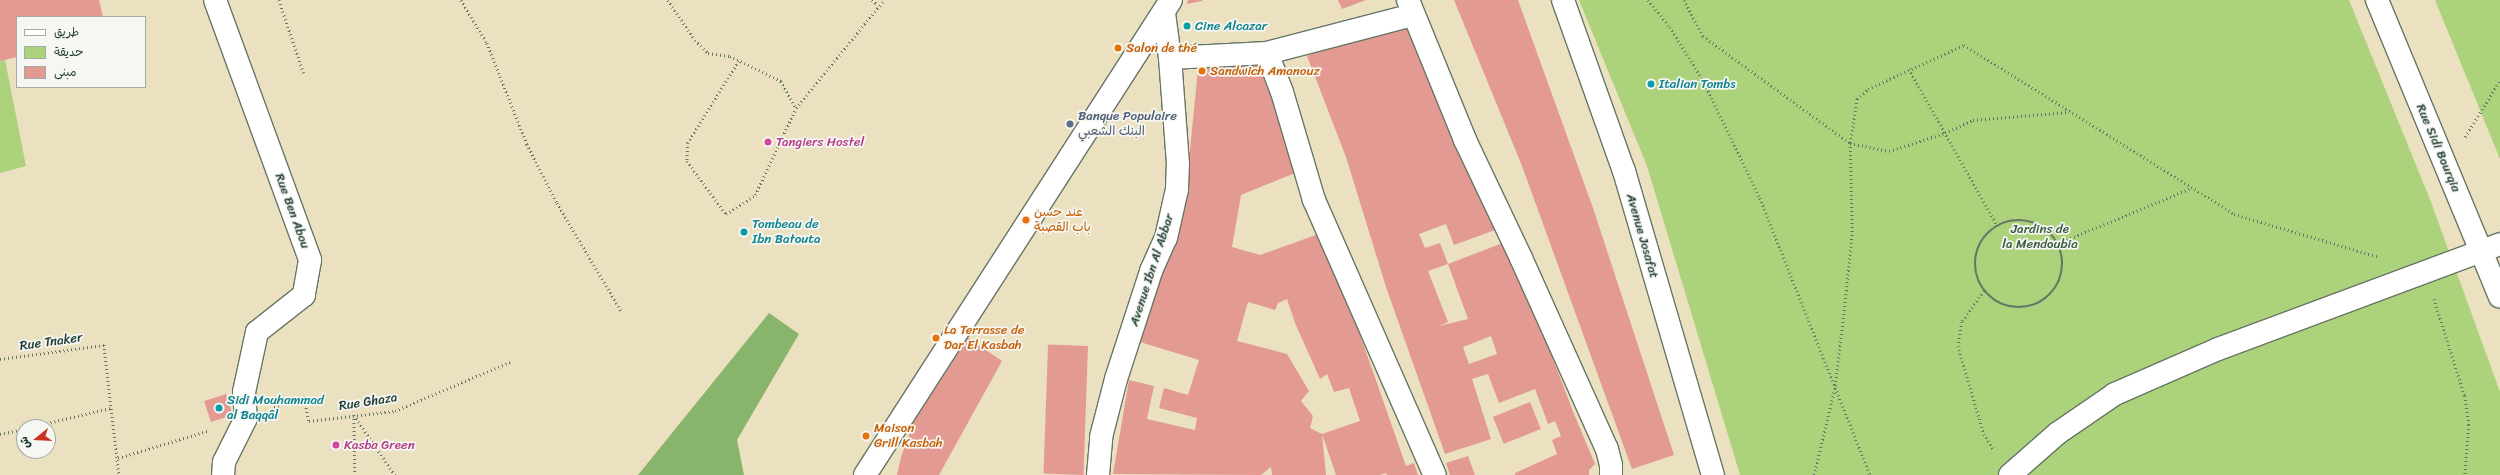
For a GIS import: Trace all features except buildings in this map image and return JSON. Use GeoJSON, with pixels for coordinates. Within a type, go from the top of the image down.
{"type":"FeatureCollection","features":[{"type":"Feature","properties":{"kind":"street","name":"Rue Ben Abou"},"geometry":{"type":"LineString","coordinates":[[215,0],[310,260],[304,295],[256,332],[244,392],[246,418]]}},
{"type":"Feature","properties":{"kind":"street","name":"Avenue Josafat"},"geometry":{"type":"LineString","coordinates":[[1562,0],[1621,163],[1714,475]]}},
{"type":"Feature","properties":{"kind":"street","name":"Rue Sidi Bourqia"},"geometry":{"type":"LineString","coordinates":[[2377,0],[2446,168],[2491,247],[2500,297]]}},
{"type":"Feature","properties":{"kind":"street"},"geometry":{"type":"LineString","coordinates":[[865,475],[1168,6]]}},
{"type":"Feature","properties":{"kind":"street","name":"Avenue Ibn Al Abbar"},"geometry":{"type":"LineString","coordinates":[[1098,475],[1101,437],[1115,385],[1151,271],[1166,238],[1177,189],[1178,164],[1170,58],[1168,6]]}},
{"type":"Feature","properties":{"kind":"street"},"geometry":{"type":"LineString","coordinates":[[1170,58],[1267,53],[1410,7],[1465,140],[1600,432],[1611,461],[1611,475]]}},
{"type":"Feature","properties":{"kind":"street"},"geometry":{"type":"LineString","coordinates":[[1267,53],[1282,92],[1314,200],[1435,475]]}},
{"type":"Feature","properties":{"kind":"street"},"geometry":{"type":"LineString","coordinates":[[2015,470],[2064,429],[2115,394],[2218,349],[2491,247]]}},
{"type":"Feature","properties":{"kind":"street"},"geometry":{"type":"LineString","coordinates":[[222,475],[224,462],[246,418]]}},
{"type":"Feature","properties":{"kind":"path"},"geometry":{"type":"LineString","coordinates":[[279,0],[304,74]]}},
{"type":"Feature","properties":{"kind":"path"},"geometry":{"type":"LineString","coordinates":[[461,0],[487,43],[527,144],[557,203],[622,312]]}},
{"type":"Feature","properties":{"kind":"path"},"geometry":{"type":"LineString","coordinates":[[668,0],[695,40],[708,53],[730,56],[781,82],[796,108]]}},
{"type":"Feature","properties":{"kind":"path"},"geometry":{"type":"LineString","coordinates":[[872,0],[878,6]]}},
{"type":"Feature","properties":{"kind":"path"},"geometry":{"type":"LineString","coordinates":[[739,61],[688,143],[687,161],[726,214],[755,195],[796,108],[884,0]]}},
{"type":"Feature","properties":{"kind":"path"},"geometry":{"type":"LineString","coordinates":[[1648,0],[1670,27],[1718,110],[1760,198],[1870,475]]}},
{"type":"Feature","properties":{"kind":"path"},"geometry":{"type":"LineString","coordinates":[[1684,0],[1703,36],[1850,143],[1889,151],[1944,133],[1973,120],[2070,112]]}},
{"type":"Feature","properties":{"kind":"path"},"geometry":{"type":"LineString","coordinates":[[1814,475],[1835,386],[1852,232],[1850,143],[1857,100],[1868,89],[1964,45],[2234,214],[2424,271],[2465,396],[2469,425],[2465,475]]}},
{"type":"Feature","properties":{"kind":"path"},"geometry":{"type":"LineString","coordinates":[[1909,69],[1997,225]]}},
{"type":"Feature","properties":{"kind":"path"},"geometry":{"type":"LineString","coordinates":[[2446,168],[2500,80]]}},
{"type":"Feature","properties":{"kind":"path"},"geometry":{"type":"LineString","coordinates":[[2059,243],[2192,188]]}},
{"type":"Feature","properties":{"kind":"path"},"geometry":{"type":"LineString","coordinates":[[2024,220],[2038,224],[2050,232],[2059,243],[2063,257],[2063,272],[2058,286],[2049,298],[2036,305],[2022,309],[2008,307],[1994,301],[1984,291],[1977,277],[1975,263],[1978,248],[1986,235],[1997,225],[2010,221],[2024,220]]}},
{"type":"Feature","properties":{"kind":"path"},"geometry":{"type":"LineString","coordinates":[[1984,291],[1962,322],[1958,346],[1975,408],[1989,444],[2015,470]]}},
{"type":"Feature","properties":{"kind":"path","name":"Rue Tnaker"},"geometry":{"type":"LineString","coordinates":[[0,359],[104,345],[111,408]]}},
{"type":"Feature","properties":{"kind":"path","name":"Rue Ghaza"},"geometry":{"type":"LineString","coordinates":[[246,418],[304,396],[309,421],[395,411],[510,362]]}},
{"type":"Feature","properties":{"kind":"path"},"geometry":{"type":"LineString","coordinates":[[56,421],[111,408],[119,475]]}},
{"type":"Feature","properties":{"kind":"path"},"geometry":{"type":"LineString","coordinates":[[354,415],[355,475]]}},
{"type":"Feature","properties":{"kind":"path"},"geometry":{"type":"LineString","coordinates":[[354,415],[396,475]]}},
{"type":"Feature","properties":{"kind":"path"},"geometry":{"type":"LineString","coordinates":[[118,458],[246,418]]}},
{"type":"Feature","properties":{"kind":"path"},"geometry":{"type":"LineString","coordinates":[[0,434],[16,431]]}},
{"type":"Feature","properties":{"kind":"green space","name":"Jardins de la Mendoubia"},"geometry":{"type":"Polygon","coordinates":[[[1579,0],[2349,0],[2431,202],[2500,392],[2500,475],[1740,475],[1647,166],[1579,0]]]}},
{"type":"Feature","properties":{"kind":"green space"},"geometry":{"type":"Polygon","coordinates":[[[2435,0],[2500,0],[2500,159],[2435,0]]]}},
{"type":"Feature","properties":{"kind":"green space"},"geometry":{"type":"Polygon","coordinates":[[[5,60],[26,166],[0,173],[0,61],[5,60]]]}},
{"type":"Feature","properties":{"kind":"green space"},"geometry":{"type":"Polygon","coordinates":[[[769,313],[799,334],[737,440],[744,475],[638,475],[769,313]]]}},
{"type":"Feature","properties":{"kind":"place","name":"Cine Alcazar"},"geometry":{"type":"Point","coordinates":[1187,26]}},
{"type":"Feature","properties":{"kind":"place","name":"Salon de thé"},"geometry":{"type":"Point","coordinates":[1118,48]}},
{"type":"Feature","properties":{"kind":"place","name":"Sandwich Amanouz"},"geometry":{"type":"Point","coordinates":[1202,71]}},
{"type":"Feature","properties":{"kind":"place","name":"Italian Tombs"},"geometry":{"type":"Point","coordinates":[1651,84]}},
{"type":"Feature","properties":{"kind":"place","name":"Banque Populaire البنك الشعبي"},"geometry":{"type":"Point","coordinates":[1070,124]}},
{"type":"Feature","properties":{"kind":"place","name":"Tangiers Hostel"},"geometry":{"type":"Point","coordinates":[768,142]}},
{"type":"Feature","properties":{"kind":"place","name":"عند حسن باب القصبة"},"geometry":{"type":"Point","coordinates":[1026,220]}},
{"type":"Feature","properties":{"kind":"place","name":"Tombeau de Ibn Batouta"},"geometry":{"type":"Point","coordinates":[744,232]}},
{"type":"Feature","properties":{"kind":"place","name":"La Terrasse de Dar El Kasbah"},"geometry":{"type":"Point","coordinates":[936,338]}},
{"type":"Feature","properties":{"kind":"place","name":"Sidi Mouhammad al Baqqâl"},"geometry":{"type":"Point","coordinates":[219,408]}},
{"type":"Feature","properties":{"kind":"place","name":"Maison Grill Kasbah"},"geometry":{"type":"Point","coordinates":[866,436]}},
{"type":"Feature","properties":{"kind":"place","name":"Kasba Green"},"geometry":{"type":"Point","coordinates":[336,445]}}]}
